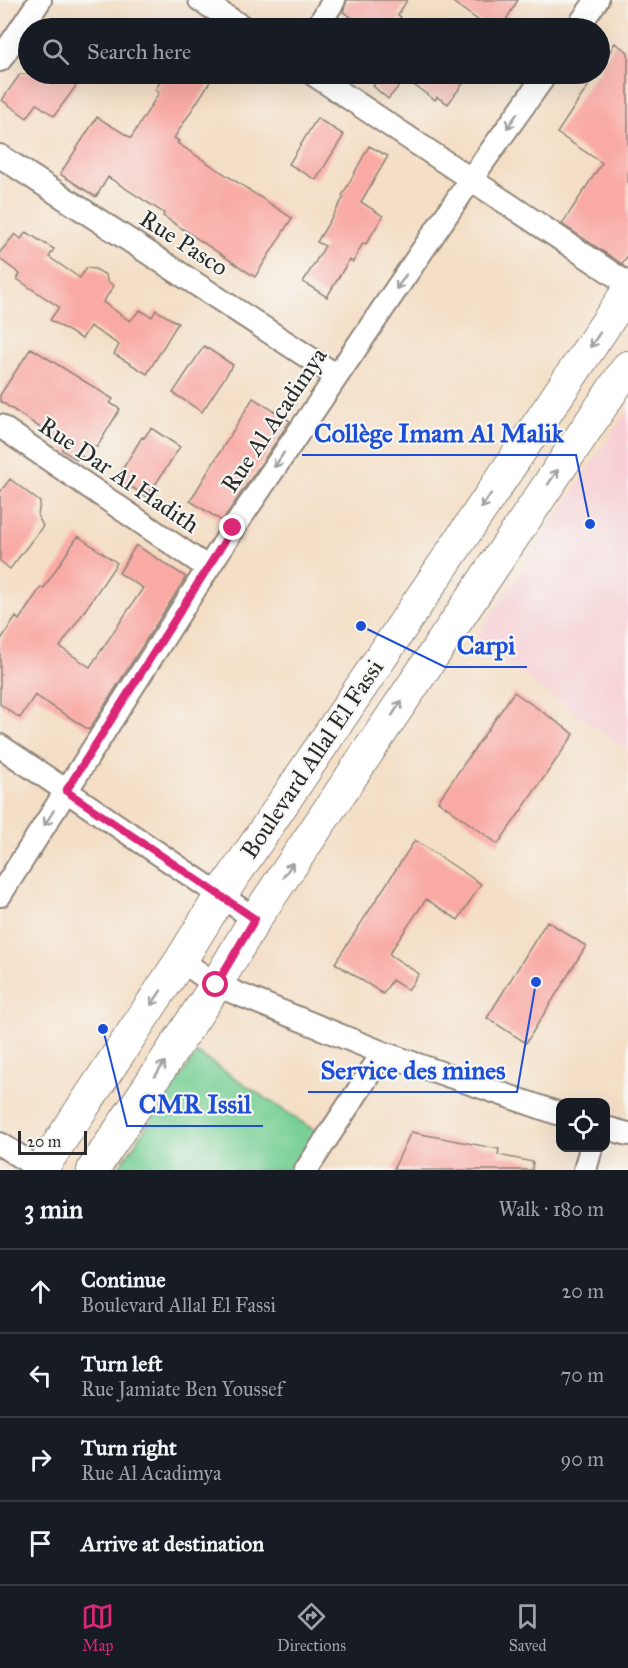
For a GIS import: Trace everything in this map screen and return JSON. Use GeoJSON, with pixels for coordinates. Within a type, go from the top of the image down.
{"type":"FeatureCollection","features":[{"type":"Feature","properties":{"kind":"main road","name":"Boulevard Allal El Fassi"},"geometry":{"type":"LineString","coordinates":[[41,1170],[181,960],[221,895],[628,291]]}},
{"type":"Feature","properties":{"kind":"main road","name":"Boulevard Allal El Fassi"},"geometry":{"type":"LineString","coordinates":[[93,1170],[216,985],[255,919],[628,367]]}},
{"type":"Feature","properties":{"kind":"street"},"geometry":{"type":"LineString","coordinates":[[28,18],[40,0]]}},
{"type":"Feature","properties":{"kind":"street"},"geometry":{"type":"LineString","coordinates":[[200,0],[228,18]]}},
{"type":"Feature","properties":{"kind":"street"},"geometry":{"type":"LineString","coordinates":[[323,18],[334,0]]}},
{"type":"Feature","properties":{"kind":"street"},"geometry":{"type":"LineString","coordinates":[[584,18],[597,0]]}},
{"type":"Feature","properties":{"kind":"street"},"geometry":{"type":"LineString","coordinates":[[0,60],[18,33]]}},
{"type":"Feature","properties":{"kind":"street"},"geometry":{"type":"LineString","coordinates":[[327,84],[628,284]]}},
{"type":"Feature","properties":{"kind":"street","name":"Rue Al Acadimya"},"geometry":{"type":"LineString","coordinates":[[0,895],[233,528],[471,178],[539,84]]}},
{"type":"Feature","properties":{"kind":"street","name":"Rue Pasco"},"geometry":{"type":"LineString","coordinates":[[0,156],[337,376]]}},
{"type":"Feature","properties":{"kind":"street","name":"Rue Dar Al Hadith"},"geometry":{"type":"LineString","coordinates":[[0,426],[208,568]]}},
{"type":"Feature","properties":{"kind":"street"},"geometry":{"type":"LineString","coordinates":[[0,746],[255,919]]}},
{"type":"Feature","properties":{"kind":"street"},"geometry":{"type":"LineString","coordinates":[[181,960],[216,985],[383,1053],[556,1112]]}},
{"type":"Feature","properties":{"kind":"street"},"geometry":{"type":"LineString","coordinates":[[306,1170],[383,1053]]}},
{"type":"Feature","properties":{"kind":"street"},"geometry":{"type":"LineString","coordinates":[[610,1129],[628,1134]]}},
{"type":"Feature","properties":{"kind":"street"},"geometry":{"type":"LineString","coordinates":[[0,1144],[41,1170]]}},
{"type":"Feature","properties":{"kind":"street"},"geometry":{"type":"LineString","coordinates":[[585,1170],[590,1152]]}},
{"type":"Feature","properties":{"kind":"shaded area"},"geometry":{"type":"Polygon","coordinates":[[[628,409],[628,748],[621,746],[475,640],[628,409]]]}},
{"type":"Feature","properties":{"kind":"green space"},"geometry":{"type":"Polygon","coordinates":[[[197,1053],[317,1132],[293,1170],[117,1170],[197,1053]]]}},
{"type":"Feature","properties":{"kind":"building"},"geometry":{"type":"Polygon","coordinates":[[[347,0],[407,0],[398,15],[400,18],[350,18],[343,12],[347,0]]]}},
{"type":"Feature","properties":{"kind":"building"},"geometry":{"type":"Polygon","coordinates":[[[450,0],[518,0],[507,18],[475,18],[450,0]]]}},
{"type":"Feature","properties":{"kind":"building"},"geometry":{"type":"Polygon","coordinates":[[[615,43],[628,52],[628,255],[622,264],[562,224],[602,163],[557,133],[589,84],[610,84],[610,51],[615,43]]]}},
{"type":"Feature","properties":{"kind":"building"},"geometry":{"type":"Polygon","coordinates":[[[18,77],[18,84],[78,84],[54,116],[37,104],[27,118],[2,100],[18,77]]]}},
{"type":"Feature","properties":{"kind":"building"},"geometry":{"type":"Polygon","coordinates":[[[159,84],[209,84],[174,138],[179,141],[177,143],[292,218],[255,277],[108,177],[96,197],[60,174],[97,117],[131,138],[159,93],[155,90],[159,84]]]}},
{"type":"Feature","properties":{"kind":"building"},"geometry":{"type":"Polygon","coordinates":[[[375,84],[401,84],[388,99],[373,86],[375,84]]]}},
{"type":"Feature","properties":{"kind":"building"},"geometry":{"type":"Polygon","coordinates":[[[412,84],[463,84],[448,104],[437,97],[435,100],[412,84]]]}},
{"type":"Feature","properties":{"kind":"building"},"geometry":{"type":"Polygon","coordinates":[[[317,118],[344,135],[316,180],[289,164],[317,118]]]}},
{"type":"Feature","properties":{"kind":"building"},"geometry":{"type":"Polygon","coordinates":[[[369,146],[388,156],[361,202],[383,216],[366,244],[363,243],[353,262],[349,260],[327,297],[303,282],[325,246],[317,242],[344,197],[342,196],[369,146]]]}},
{"type":"Feature","properties":{"kind":"building"},"geometry":{"type":"Polygon","coordinates":[[[26,232],[54,249],[49,257],[80,278],[86,268],[95,269],[106,275],[107,281],[114,286],[103,302],[130,321],[140,310],[152,317],[156,310],[178,323],[147,374],[114,354],[119,345],[90,326],[82,339],[50,320],[59,307],[17,279],[20,274],[0,259],[0,252],[15,234],[21,239],[26,232]]]}},
{"type":"Feature","properties":{"kind":"building"},"geometry":{"type":"Polygon","coordinates":[[[204,346],[233,365],[202,412],[173,393],[204,346]]]}},
{"type":"Feature","properties":{"kind":"building"},"geometry":{"type":"Polygon","coordinates":[[[31,348],[113,399],[110,403],[120,409],[97,447],[95,446],[86,459],[80,455],[77,460],[62,450],[65,444],[0,401],[0,395],[31,348]]]}},
{"type":"Feature","properties":{"kind":"building"},"geometry":{"type":"Polygon","coordinates":[[[253,398],[290,421],[222,521],[190,501],[253,398]]]}},
{"type":"Feature","properties":{"kind":"building"},"geometry":{"type":"Polygon","coordinates":[[[151,428],[180,447],[147,497],[117,478],[142,437],[144,438],[151,428]]]}},
{"type":"Feature","properties":{"kind":"building"},"geometry":{"type":"Polygon","coordinates":[[[10,479],[40,502],[38,516],[43,526],[10,569],[0,561],[0,492],[10,479]]]}},
{"type":"Feature","properties":{"kind":"building"},"geometry":{"type":"Polygon","coordinates":[[[78,536],[117,563],[60,647],[90,667],[143,588],[119,573],[136,545],[186,577],[89,730],[35,695],[20,718],[0,704],[0,641],[16,617],[19,620],[41,587],[43,589],[78,536]]]}},
{"type":"Feature","properties":{"kind":"building"},"geometry":{"type":"Polygon","coordinates":[[[514,692],[574,734],[498,844],[438,801],[514,692]]]}},
{"type":"Feature","properties":{"kind":"building"},"geometry":{"type":"Polygon","coordinates":[[[415,840],[481,884],[458,920],[426,899],[389,954],[419,974],[408,990],[392,980],[383,994],[335,963],[415,840]]]}},
{"type":"Feature","properties":{"kind":"building"},"geometry":{"type":"Polygon","coordinates":[[[547,921],[586,946],[526,1043],[487,1018],[547,921]]]}},
{"type":"Feature","properties":{"kind":"building"},"geometry":{"type":"Polygon","coordinates":[[[411,1132],[499,1149],[498,1155],[533,1162],[532,1170],[393,1170],[411,1132]]]}},
{"type":"Feature","properties":{"kind":"place","name":"Collège Imam Al Malik"},"geometry":{"type":"Point","coordinates":[590,524]}},
{"type":"Feature","properties":{"kind":"place","name":"Carpi"},"geometry":{"type":"Point","coordinates":[361,626]}},
{"type":"Feature","properties":{"kind":"place","name":"Service des mines"},"geometry":{"type":"Point","coordinates":[536,982]}},
{"type":"Feature","properties":{"kind":"place","name":"CMR Issil"},"geometry":{"type":"Point","coordinates":[103,1029]}},
{"type":"Feature","properties":{"kind":"route"},"geometry":{"type":"LineString","coordinates":[[216,985],[255,919],[66,791],[233,528]]}}]}
